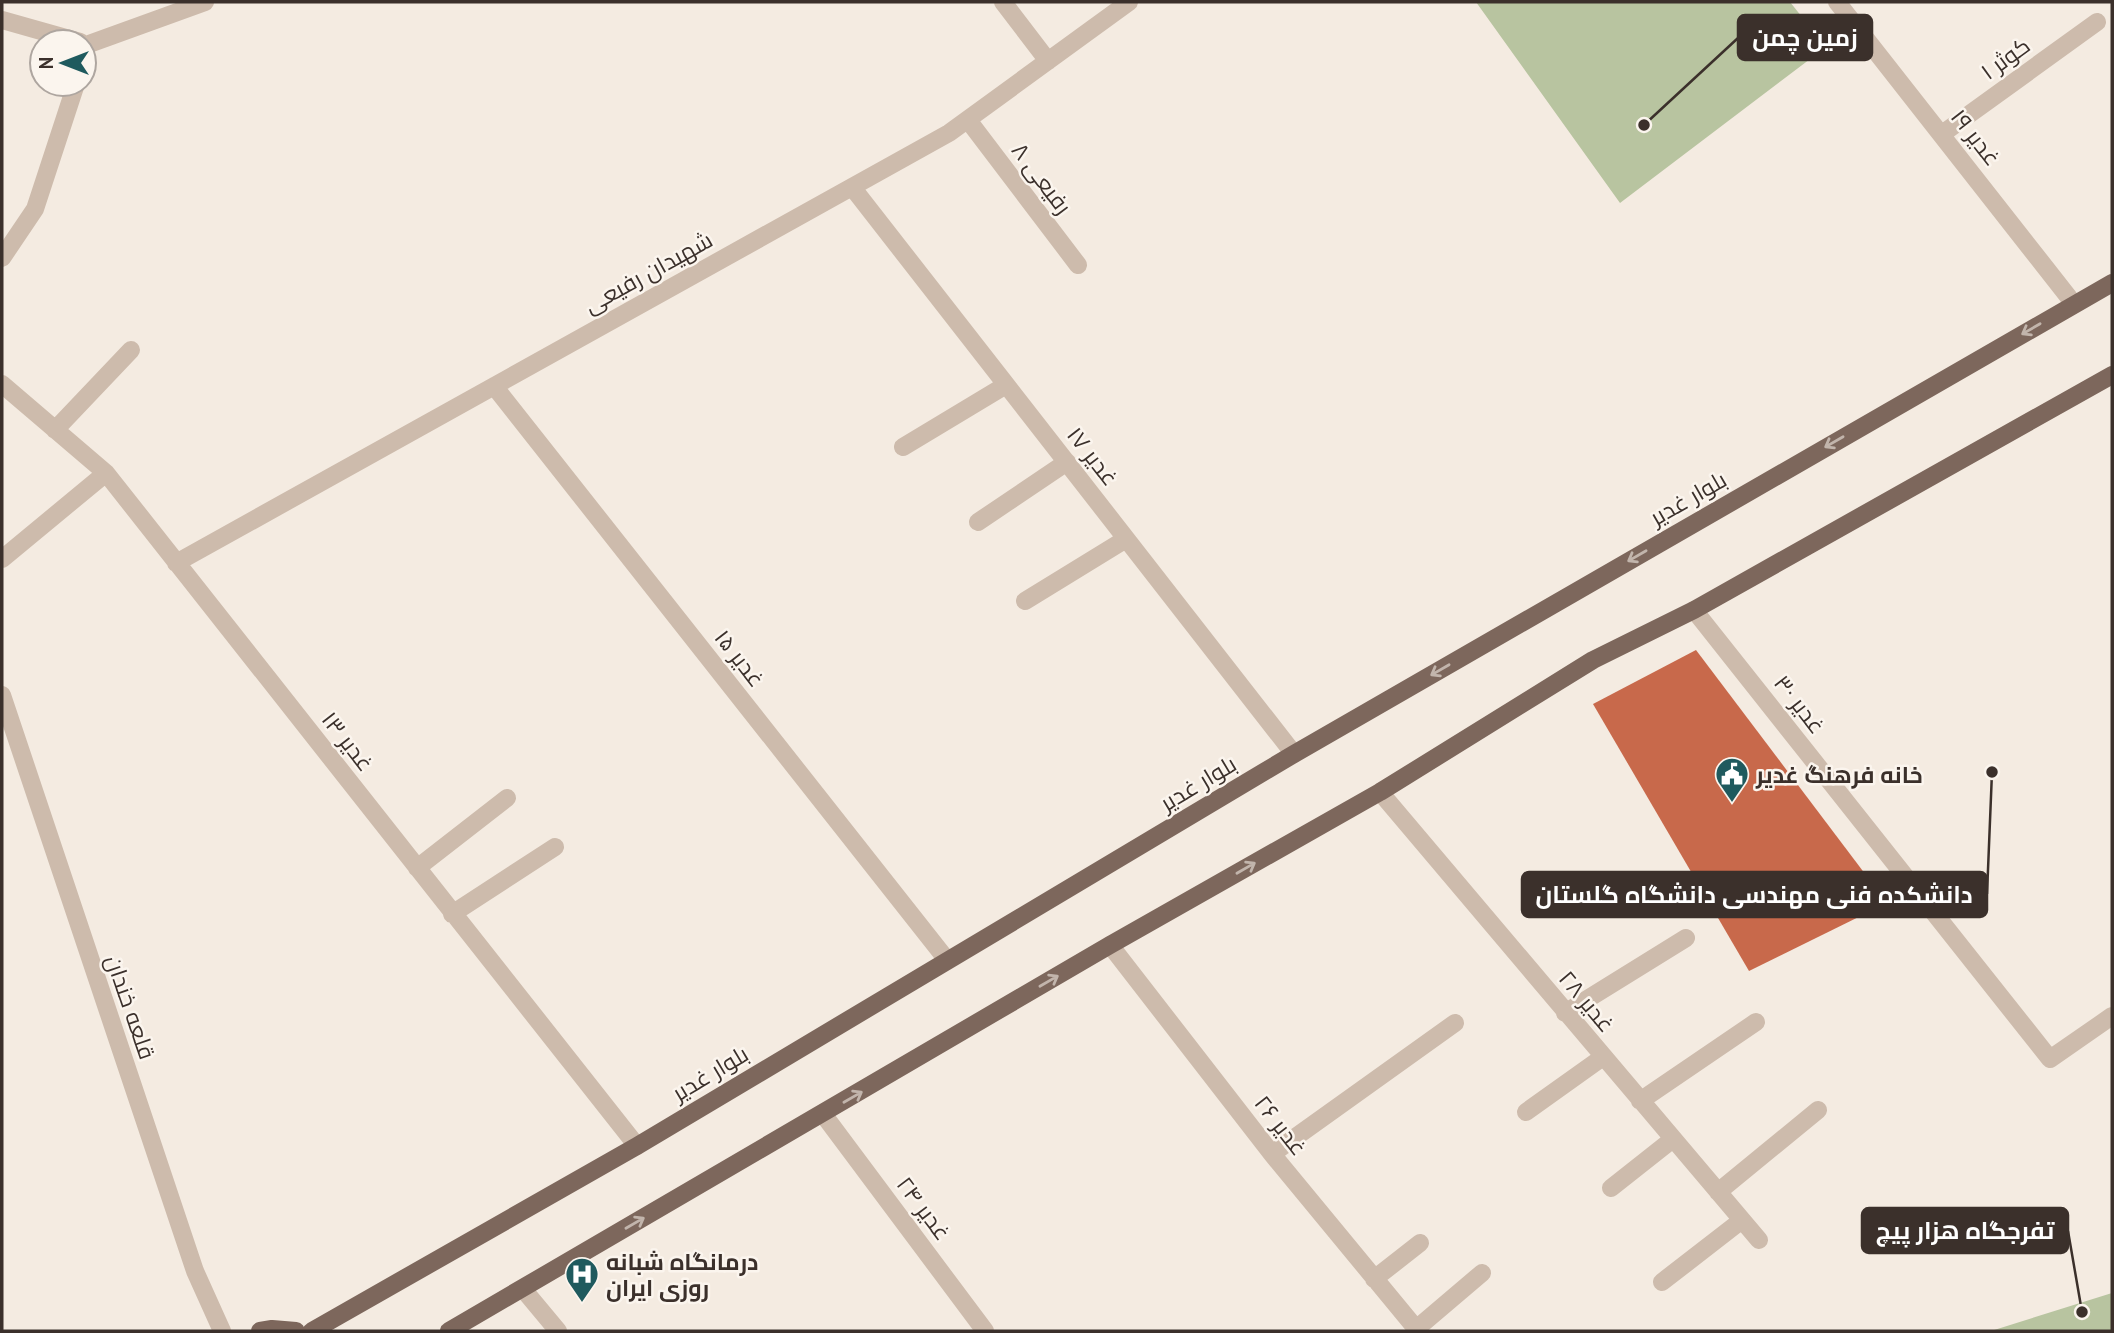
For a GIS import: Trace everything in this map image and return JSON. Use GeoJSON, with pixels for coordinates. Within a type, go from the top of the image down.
{"type":"FeatureCollection","features":[{"type":"Feature","properties":{"kind":"main road","name":"بلوار غدیر"},"geometry":{"type":"LineString","coordinates":[[312,1331],[637,1146],[1294,754],[2112,283]]}},
{"type":"Feature","properties":{"kind":"main road"},"geometry":{"type":"LineString","coordinates":[[449,1331],[1110,945],[1380,792],[1593,660],[1694,610],[2112,375]]}},
{"type":"Feature","properties":{"kind":"main road"},"geometry":{"type":"LineString","coordinates":[[260,1331],[296,1331]]}},
{"type":"Feature","properties":{"kind":"street"},"geometry":{"type":"LineString","coordinates":[[98,42],[205,2]]}},
{"type":"Feature","properties":{"kind":"street"},"geometry":{"type":"LineString","coordinates":[[1003,2],[1048,61]]}},
{"type":"Feature","properties":{"kind":"street","name":"شهیدان رفیعی"},"geometry":{"type":"LineString","coordinates":[[176,563],[968,120],[1129,2]]}},
{"type":"Feature","properties":{"kind":"street","name":"۱۹ غدیر"},"geometry":{"type":"LineString","coordinates":[[1837,2],[2074,304]]}},
{"type":"Feature","properties":{"kind":"street"},"geometry":{"type":"LineString","coordinates":[[2,20],[28,29]]}},
{"type":"Feature","properties":{"kind":"street","name":"۱ کوثر"},"geometry":{"type":"LineString","coordinates":[[1942,134],[2097,22]]}},
{"type":"Feature","properties":{"kind":"street"},"geometry":{"type":"LineString","coordinates":[[2,258],[35,209],[71,98]]}},
{"type":"Feature","properties":{"kind":"street","name":"رفیعی ۸"},"geometry":{"type":"LineString","coordinates":[[968,120],[1078,265]]}},
{"type":"Feature","properties":{"kind":"street","name":"۱۷ غدیر"},"geometry":{"type":"LineString","coordinates":[[852,187],[1294,754]]}},
{"type":"Feature","properties":{"kind":"street"},"geometry":{"type":"LineString","coordinates":[[55,430],[131,350]]}},
{"type":"Feature","properties":{"kind":"street","name":"۱۳ غدیر"},"geometry":{"type":"LineString","coordinates":[[2,384],[106,473],[637,1146]]}},
{"type":"Feature","properties":{"kind":"street"},"geometry":{"type":"LineString","coordinates":[[903,447],[1006,385]]}},
{"type":"Feature","properties":{"kind":"street","name":"۱۵ غدیر"},"geometry":{"type":"LineString","coordinates":[[494,386],[947,960]]}},
{"type":"Feature","properties":{"kind":"street"},"geometry":{"type":"LineString","coordinates":[[978,522],[1067,462]]}},
{"type":"Feature","properties":{"kind":"street"},"geometry":{"type":"LineString","coordinates":[[2,559],[106,473]]}},
{"type":"Feature","properties":{"kind":"street"},"geometry":{"type":"LineString","coordinates":[[1025,601],[1126,539]]}},
{"type":"Feature","properties":{"kind":"street","name":"غدیر ۳۰"},"geometry":{"type":"LineString","coordinates":[[1694,610],[2050,1059],[2112,1016]]}},
{"type":"Feature","properties":{"kind":"street","name":"قلعه خندان"},"geometry":{"type":"LineString","coordinates":[[2,695],[195,1271],[222,1331]]}},
{"type":"Feature","properties":{"kind":"street","name":"۲۸ غدیر"},"geometry":{"type":"LineString","coordinates":[[1380,792],[1759,1240]]}},
{"type":"Feature","properties":{"kind":"street"},"geometry":{"type":"LineString","coordinates":[[417,868],[507,798]]}},
{"type":"Feature","properties":{"kind":"street"},"geometry":{"type":"LineString","coordinates":[[452,914],[555,846]]}},
{"type":"Feature","properties":{"kind":"street"},"geometry":{"type":"LineString","coordinates":[[1565,1013],[1686,938]]}},
{"type":"Feature","properties":{"kind":"street","name":"۲۶ غدیر"},"geometry":{"type":"LineString","coordinates":[[1110,945],[1272,1154],[1417,1330]]}},
{"type":"Feature","properties":{"kind":"street"},"geometry":{"type":"LineString","coordinates":[[1640,1101],[1756,1022]]}},
{"type":"Feature","properties":{"kind":"street"},"geometry":{"type":"LineString","coordinates":[[1272,1154],[1455,1023]]}},
{"type":"Feature","properties":{"kind":"street"},"geometry":{"type":"LineString","coordinates":[[1525,1112],[1602,1057]]}},
{"type":"Feature","properties":{"kind":"street"},"geometry":{"type":"LineString","coordinates":[[1718,1192],[1818,1110]]}},
{"type":"Feature","properties":{"kind":"street","name":"۲۴ غدیر"},"geometry":{"type":"LineString","coordinates":[[823,1114],[985,1331]]}},
{"type":"Feature","properties":{"kind":"street"},"geometry":{"type":"LineString","coordinates":[[1611,1188],[1673,1139]]}},
{"type":"Feature","properties":{"kind":"street"},"geometry":{"type":"LineString","coordinates":[[1662,1282],[1742,1220]]}},
{"type":"Feature","properties":{"kind":"street"},"geometry":{"type":"LineString","coordinates":[[1374,1279],[1420,1243]]}},
{"type":"Feature","properties":{"kind":"street"},"geometry":{"type":"LineString","coordinates":[[1417,1330],[1482,1273]]}},
{"type":"Feature","properties":{"kind":"street"},"geometry":{"type":"LineString","coordinates":[[523,1289],[558,1331]]}},
{"type":"Feature","properties":{"kind":"green space"},"geometry":{"type":"Polygon","coordinates":[[[1476,2],[1790,2],[1826,47],[1620,203],[1476,2]]]}},
{"type":"Feature","properties":{"kind":"green space"},"geometry":{"type":"Polygon","coordinates":[[[2112,1293],[2112,1331],[1991,1331],[2112,1293]]]}},
{"type":"Feature","properties":{"kind":"building","name":"خانه فرهنگ غدیر"},"geometry":{"type":"Polygon","coordinates":[[[1696,650],[1887,903],[1749,971],[1593,704],[1696,650]]]}},
{"type":"Feature","properties":{"kind":"place","name":"زمین چمن"},"geometry":{"type":"Point","coordinates":[1644,125]}},
{"type":"Feature","properties":{"kind":"place","name":"دانشکده فنی مهندسی دانشگاه گلستان"},"geometry":{"type":"Point","coordinates":[1992,772]}},
{"type":"Feature","properties":{"kind":"place","name":"خانه فرهنگ غدیر"},"geometry":{"type":"Point","coordinates":[1732,804]}},
{"type":"Feature","properties":{"kind":"place","name":"درمانگاه شبانه روزی ایران"},"geometry":{"type":"Point","coordinates":[582,1304]}},
{"type":"Feature","properties":{"kind":"place","name":"تفرجگاه هزار پیچ"},"geometry":{"type":"Point","coordinates":[2082,1312]}}]}
